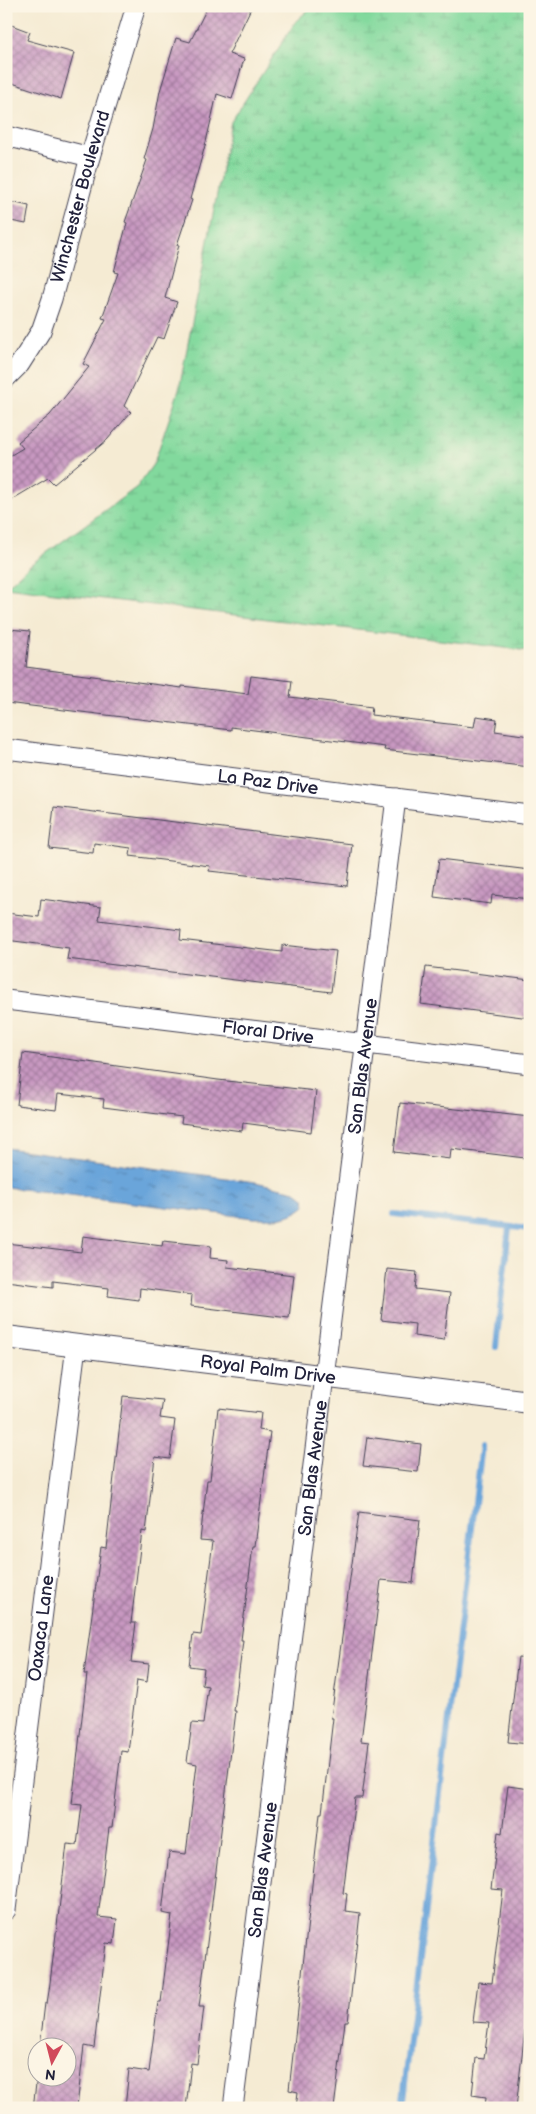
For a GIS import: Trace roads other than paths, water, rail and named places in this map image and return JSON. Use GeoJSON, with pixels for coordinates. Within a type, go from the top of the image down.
{"type":"FeatureCollection","features":[{"type":"Feature","properties":{"kind":"street","name":"Winchester Boulevard"},"geometry":{"type":"LineString","coordinates":[[6,378],[20,364],[41,331],[52,299],[90,157],[136,6]]}},
{"type":"Feature","properties":{"kind":"street"},"geometry":{"type":"LineString","coordinates":[[6,136],[90,157]]}},
{"type":"Feature","properties":{"kind":"street","name":"La Paz Drive"},"geometry":{"type":"LineString","coordinates":[[6,749],[530,815]]}},
{"type":"Feature","properties":{"kind":"street","name":"San Blas Avenue"},"geometry":{"type":"LineString","coordinates":[[233,2108],[396,798]]}},
{"type":"Feature","properties":{"kind":"street","name":"Floral Drive"},"geometry":{"type":"LineString","coordinates":[[6,1000],[530,1064]]}},
{"type":"Feature","properties":{"kind":"street","name":"Royal Palm Drive"},"geometry":{"type":"LineString","coordinates":[[6,1337],[530,1402]]}},
{"type":"Feature","properties":{"kind":"street","name":"Oaxaca Lane"},"geometry":{"type":"LineString","coordinates":[[6,1910],[76,1346]]}},
{"type":"Feature","properties":{"kind":"water"},"geometry":{"type":"Polygon","coordinates":[[[6,1148],[255,1182],[295,1191],[304,1198],[305,1206],[287,1216],[254,1218],[6,1187],[6,1148]]]}},
{"type":"Feature","properties":{"kind":"waterway"},"geometry":{"type":"LineString","coordinates":[[394,1214],[530,1229]]}},
{"type":"Feature","properties":{"kind":"waterway"},"geometry":{"type":"LineString","coordinates":[[496,1347],[509,1227]]}},
{"type":"Feature","properties":{"kind":"waterway"},"geometry":{"type":"LineString","coordinates":[[402,2108],[482,1445]]}}]}
